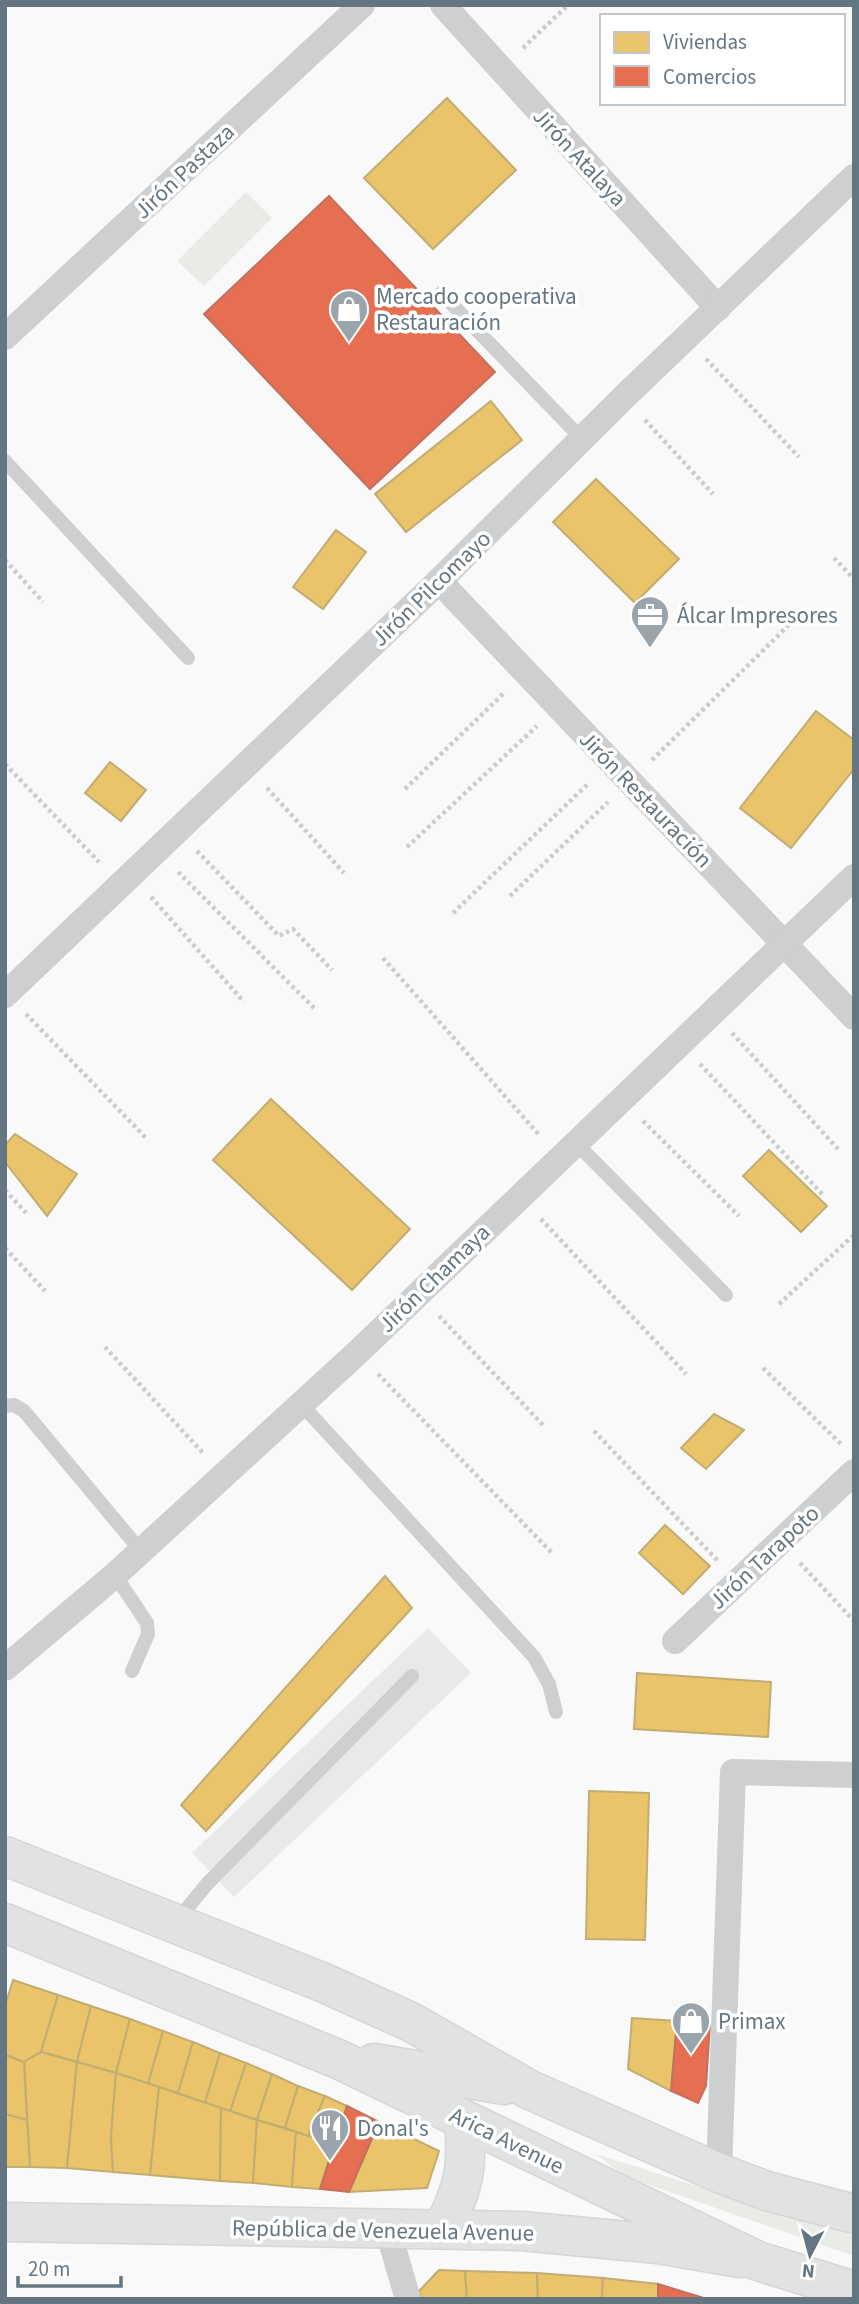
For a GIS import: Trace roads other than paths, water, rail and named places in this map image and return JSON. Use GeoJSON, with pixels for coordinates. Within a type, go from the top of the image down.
{"type":"FeatureCollection","features":[{"type":"Feature","properties":{"kind":"main road"},"geometry":{"type":"LineString","coordinates":[[5,1856],[322,1982],[411,2022],[530,2090],[719,2173],[767,2191],[854,2214]]}},
{"type":"Feature","properties":{"kind":"main road","name":"Arica Avenue"},"geometry":{"type":"LineString","coordinates":[[5,1923],[338,2059],[758,2261],[854,2291]]}},
{"type":"Feature","properties":{"kind":"main road"},"geometry":{"type":"LineString","coordinates":[[338,2059],[530,2090]]}},
{"type":"Feature","properties":{"kind":"main road"},"geometry":{"type":"LineString","coordinates":[[443,2229],[461,2194],[467,2157],[464,2120]]}},
{"type":"Feature","properties":{"kind":"main road","name":"República de Venezuela Avenue"},"geometry":{"type":"LineString","coordinates":[[5,2222],[388,2231],[443,2229],[592,2236],[758,2261]]}},
{"type":"Feature","properties":{"kind":"street","name":"Jirón Pastaza"},"geometry":{"type":"LineString","coordinates":[[5,337],[362,5]]}},
{"type":"Feature","properties":{"kind":"street","name":"Jirón Atalaya"},"geometry":{"type":"LineString","coordinates":[[443,5],[500,71],[718,307]]}},
{"type":"Feature","properties":{"kind":"street","name":"Jirón Pilcomayo"},"geometry":{"type":"LineString","coordinates":[[6,994],[439,581],[624,397],[854,177]]}},
{"type":"Feature","properties":{"kind":"street","name":"Jirón Restauración"},"geometry":{"type":"LineString","coordinates":[[439,581],[854,1017]]}},
{"type":"Feature","properties":{"kind":"street","name":"Jirón Chamaya"},"geometry":{"type":"LineString","coordinates":[[5,1668],[116,1575],[356,1353],[854,877]]}},
{"type":"Feature","properties":{"kind":"street","name":"Jirón Tarapoto"},"geometry":{"type":"LineString","coordinates":[[675,1641],[780,1542],[849,1460]]}},
{"type":"Feature","properties":{"kind":"street"},"geometry":{"type":"LineString","coordinates":[[719,2173],[733,1772],[854,1775]]}},
{"type":"Feature","properties":{"kind":"street"},"geometry":{"type":"LineString","coordinates":[[388,2231],[408,2299]]}},
{"type":"Feature","properties":{"kind":"lane"},"geometry":{"type":"LineString","coordinates":[[440,293],[582,439]]}},
{"type":"Feature","properties":{"kind":"lane"},"geometry":{"type":"LineString","coordinates":[[5,461],[188,658]]}},
{"type":"Feature","properties":{"kind":"lane"},"geometry":{"type":"LineString","coordinates":[[567,1150],[726,1295]]}},
{"type":"Feature","properties":{"kind":"lane"},"geometry":{"type":"LineString","coordinates":[[301,1404],[534,1657],[549,1684],[556,1712]]}},
{"type":"Feature","properties":{"kind":"lane"},"geometry":{"type":"LineString","coordinates":[[5,1406],[14,1405],[24,1411],[141,1551]]}},
{"type":"Feature","properties":{"kind":"lane"},"geometry":{"type":"LineString","coordinates":[[116,1575],[148,1623],[148,1634],[132,1671]]}},
{"type":"Feature","properties":{"kind":"lane"},"geometry":{"type":"LineString","coordinates":[[174,1924],[207,1884],[412,1676]]}},
{"type":"Feature","properties":{"kind":"place","name":"Mercado cooperativa Restauración"},"geometry":{"type":"Point","coordinates":[349,343]}},
{"type":"Feature","properties":{"kind":"place","name":"Álcar Impresores"},"geometry":{"type":"Point","coordinates":[650,649]}},
{"type":"Feature","properties":{"kind":"place","name":"Primax"},"geometry":{"type":"Point","coordinates":[691,2055]}},
{"type":"Feature","properties":{"kind":"place","name":"Donal's"},"geometry":{"type":"Point","coordinates":[330,2162]}}]}
